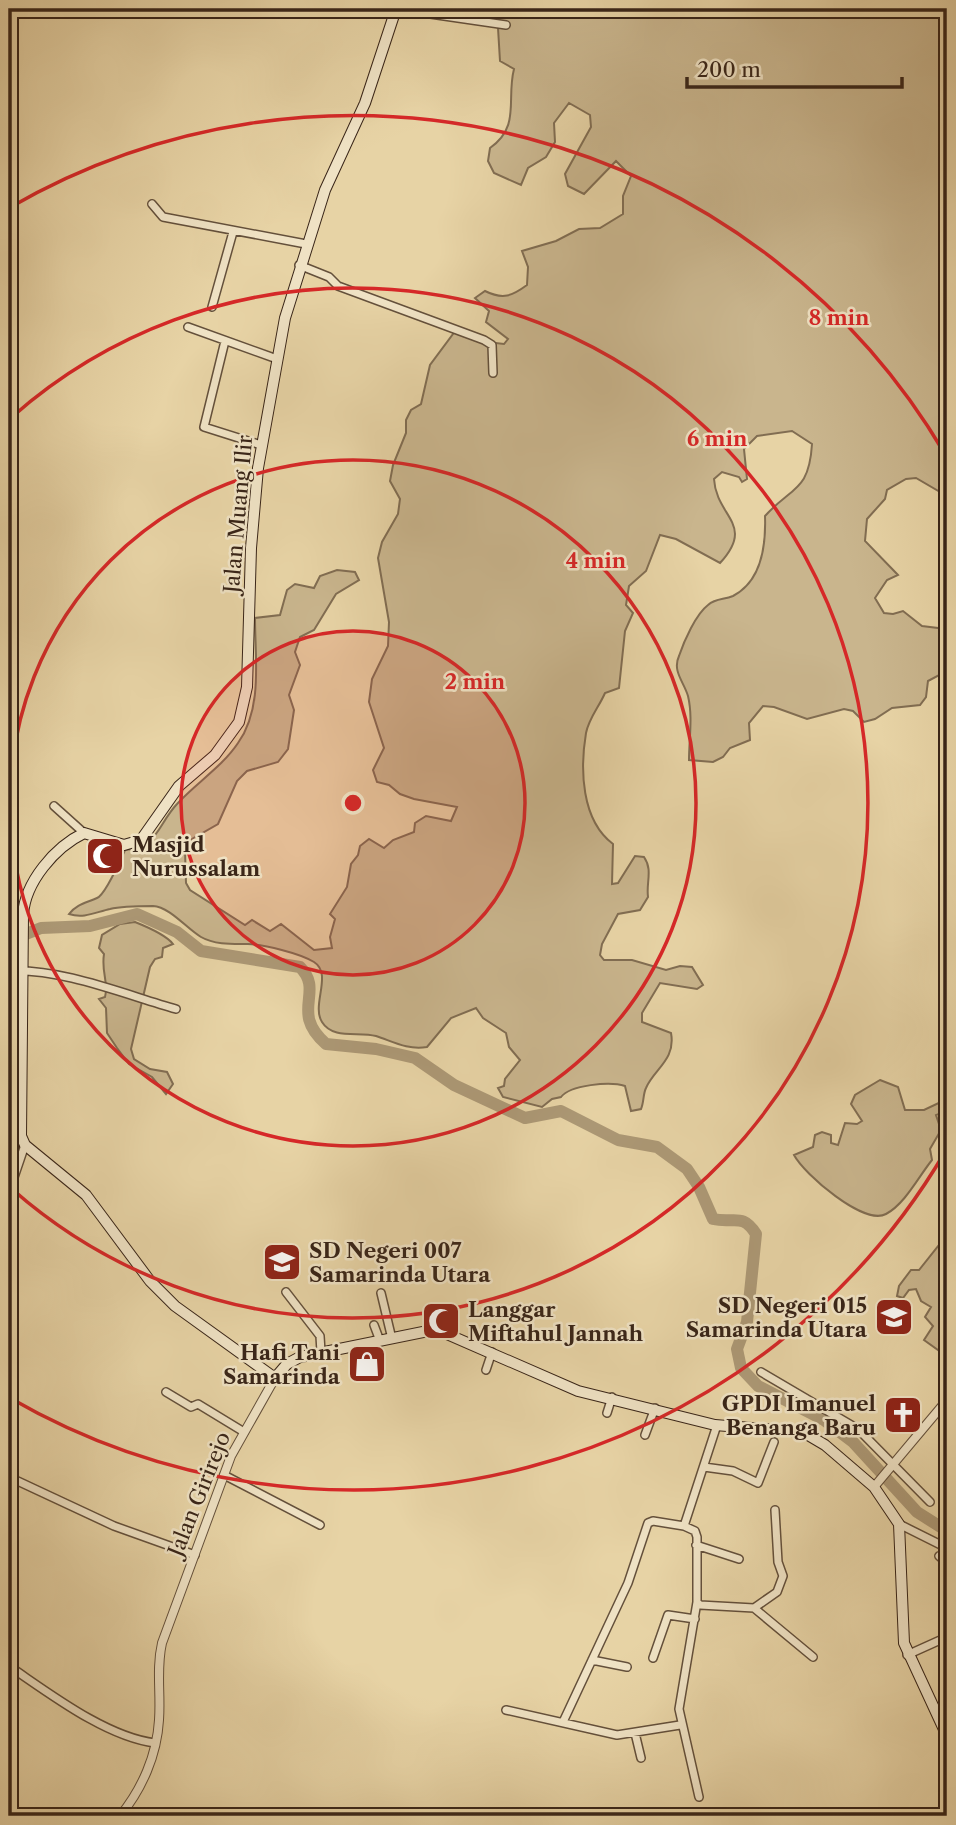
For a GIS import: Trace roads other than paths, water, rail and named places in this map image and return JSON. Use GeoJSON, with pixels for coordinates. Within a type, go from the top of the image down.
{"type":"FeatureCollection","features":[{"type":"Feature","properties":{"kind":"main road","name":"Jalan Muang Ilir"},"geometry":{"type":"LineString","coordinates":[[84,833],[124,845],[141,839],[179,786],[225,744],[242,711],[247,687],[251,548],[261,445],[277,359],[306,244],[325,190],[365,103],[396,9]]}},
{"type":"Feature","properties":{"kind":"main road"},"geometry":{"type":"LineString","coordinates":[[84,833],[60,848],[34,882],[27,895],[23,915],[20,1129],[25,1145],[86,1195],[150,1281],[175,1306],[275,1378]]}},
{"type":"Feature","properties":{"kind":"main road","name":"Jalan Girirejo"},"geometry":{"type":"LineString","coordinates":[[275,1378],[296,1358],[440,1331],[492,1351],[578,1391],[612,1397],[718,1425],[807,1433],[877,1484],[899,1524]]}},
{"type":"Feature","properties":{"kind":"main road"},"geometry":{"type":"LineString","coordinates":[[899,1524],[902,1620],[907,1655],[947,1737]]}},
{"type":"Feature","properties":{"kind":"street"},"geometry":{"type":"LineString","coordinates":[[396,9],[506,25]]}},
{"type":"Feature","properties":{"kind":"street"},"geometry":{"type":"LineString","coordinates":[[152,204],[163,217],[306,244]]}},
{"type":"Feature","properties":{"kind":"street"},"geometry":{"type":"LineString","coordinates":[[212,307],[233,232]]}},
{"type":"Feature","properties":{"kind":"street"},"geometry":{"type":"LineString","coordinates":[[299,265],[322,273],[338,286],[484,340],[492,345],[493,373]]}},
{"type":"Feature","properties":{"kind":"street"},"geometry":{"type":"LineString","coordinates":[[188,327],[277,359]]}},
{"type":"Feature","properties":{"kind":"street"},"geometry":{"type":"LineString","coordinates":[[225,341],[204,427],[261,445]]}},
{"type":"Feature","properties":{"kind":"street"},"geometry":{"type":"LineString","coordinates":[[54,806],[84,833]]}},
{"type":"Feature","properties":{"kind":"street"},"geometry":{"type":"LineString","coordinates":[[9,971],[23,969],[78,981],[177,1009]]}},
{"type":"Feature","properties":{"kind":"street"},"geometry":{"type":"LineString","coordinates":[[9,1133],[20,1129]]}},
{"type":"Feature","properties":{"kind":"street"},"geometry":{"type":"LineString","coordinates":[[9,1192],[25,1145]]}},
{"type":"Feature","properties":{"kind":"street"},"geometry":{"type":"LineString","coordinates":[[286,1292],[320,1336],[321,1353]]}},
{"type":"Feature","properties":{"kind":"street"},"geometry":{"type":"LineString","coordinates":[[380,1293],[392,1339]]}},
{"type":"Feature","properties":{"kind":"street"},"geometry":{"type":"LineString","coordinates":[[374,1325],[380,1341]]}},
{"type":"Feature","properties":{"kind":"street"},"geometry":{"type":"LineString","coordinates":[[357,1345],[363,1372]]}},
{"type":"Feature","properties":{"kind":"street"},"geometry":{"type":"LineString","coordinates":[[486,1370],[492,1351]]}},
{"type":"Feature","properties":{"kind":"street"},"geometry":{"type":"LineString","coordinates":[[761,1372],[852,1425],[930,1502]]}},
{"type":"Feature","properties":{"kind":"street","name":"Jalan Girirejo"},"geometry":{"type":"LineString","coordinates":[[120,1816],[141,1788],[155,1743],[159,1720],[158,1664],[162,1643],[224,1475],[244,1432],[275,1378]]}},
{"type":"Feature","properties":{"kind":"street"},"geometry":{"type":"LineString","coordinates":[[166,1392],[191,1407],[198,1404],[244,1432]]}},
{"type":"Feature","properties":{"kind":"street"},"geometry":{"type":"LineString","coordinates":[[607,1413],[612,1397]]}},
{"type":"Feature","properties":{"kind":"street"},"geometry":{"type":"LineString","coordinates":[[877,1484],[947,1400]]}},
{"type":"Feature","properties":{"kind":"street"},"geometry":{"type":"LineString","coordinates":[[645,1435],[655,1408]]}},
{"type":"Feature","properties":{"kind":"street"},"geometry":{"type":"LineString","coordinates":[[684,1525],[718,1425]]}},
{"type":"Feature","properties":{"kind":"street"},"geometry":{"type":"LineString","coordinates":[[704,1467],[733,1471],[758,1483],[775,1442]]}},
{"type":"Feature","properties":{"kind":"street"},"geometry":{"type":"LineString","coordinates":[[224,1475],[320,1525]]}},
{"type":"Feature","properties":{"kind":"street"},"geometry":{"type":"LineString","coordinates":[[9,1477],[103,1521],[195,1555]]}},
{"type":"Feature","properties":{"kind":"street"},"geometry":{"type":"LineString","coordinates":[[754,1608],[777,1592],[782,1583],[775,1510]]}},
{"type":"Feature","properties":{"kind":"street"},"geometry":{"type":"LineString","coordinates":[[564,1721],[628,1583],[648,1523],[653,1521],[684,1525],[695,1531],[697,1602],[679,1709],[680,1725],[699,1797]]}},
{"type":"Feature","properties":{"kind":"street"},"geometry":{"type":"LineString","coordinates":[[899,1524],[947,1548]]}},
{"type":"Feature","properties":{"kind":"street"},"geometry":{"type":"LineString","coordinates":[[696,1545],[739,1559]]}},
{"type":"Feature","properties":{"kind":"street"},"geometry":{"type":"LineString","coordinates":[[939,1556],[947,1563]]}},
{"type":"Feature","properties":{"kind":"street"},"geometry":{"type":"LineString","coordinates":[[697,1602],[754,1608],[813,1657]]}},
{"type":"Feature","properties":{"kind":"street"},"geometry":{"type":"LineString","coordinates":[[653,1658],[668,1615],[695,1619]]}},
{"type":"Feature","properties":{"kind":"street"},"geometry":{"type":"LineString","coordinates":[[907,1655],[947,1637]]}},
{"type":"Feature","properties":{"kind":"street"},"geometry":{"type":"LineString","coordinates":[[592,1660],[627,1667]]}},
{"type":"Feature","properties":{"kind":"street"},"geometry":{"type":"LineString","coordinates":[[9,1666],[110,1728],[141,1741],[155,1743]]}},
{"type":"Feature","properties":{"kind":"street"},"geometry":{"type":"LineString","coordinates":[[506,1710],[617,1735],[680,1725]]}},
{"type":"Feature","properties":{"kind":"street"},"geometry":{"type":"LineString","coordinates":[[635,1733],[641,1758]]}},
{"type":"Feature","properties":{"kind":"waterway"},"geometry":{"type":"LineString","coordinates":[[9,936],[16,938],[41,928],[90,926],[137,914],[177,932],[201,951],[300,967],[307,976],[309,985],[310,1022],[315,1033],[326,1044],[376,1049],[415,1058],[454,1085],[525,1118],[561,1111],[618,1140],[657,1147],[687,1169],[699,1187],[713,1219],[742,1221],[756,1234],[747,1322],[737,1349],[741,1368],[758,1386],[824,1420],[853,1442],[917,1512],[947,1531]]}},
{"type":"Feature","properties":{"kind":"place","name":"Masjid Nurussalam"},"geometry":{"type":"Point","coordinates":[105,856]}},
{"type":"Feature","properties":{"kind":"place","name":"SD Negeri 007 Samarinda Utara"},"geometry":{"type":"Point","coordinates":[282,1262]}},
{"type":"Feature","properties":{"kind":"place","name":"SD Negeri 015 Samarinda Utara"},"geometry":{"type":"Point","coordinates":[894,1317]}},
{"type":"Feature","properties":{"kind":"place","name":"Langgar Miftahul Jannah"},"geometry":{"type":"Point","coordinates":[441,1321]}},
{"type":"Feature","properties":{"kind":"place","name":"Hafi Tani Samarinda"},"geometry":{"type":"Point","coordinates":[367,1364]}},
{"type":"Feature","properties":{"kind":"place","name":"GPDI Imanuel Benanga Baru"},"geometry":{"type":"Point","coordinates":[903,1415]}}]}
